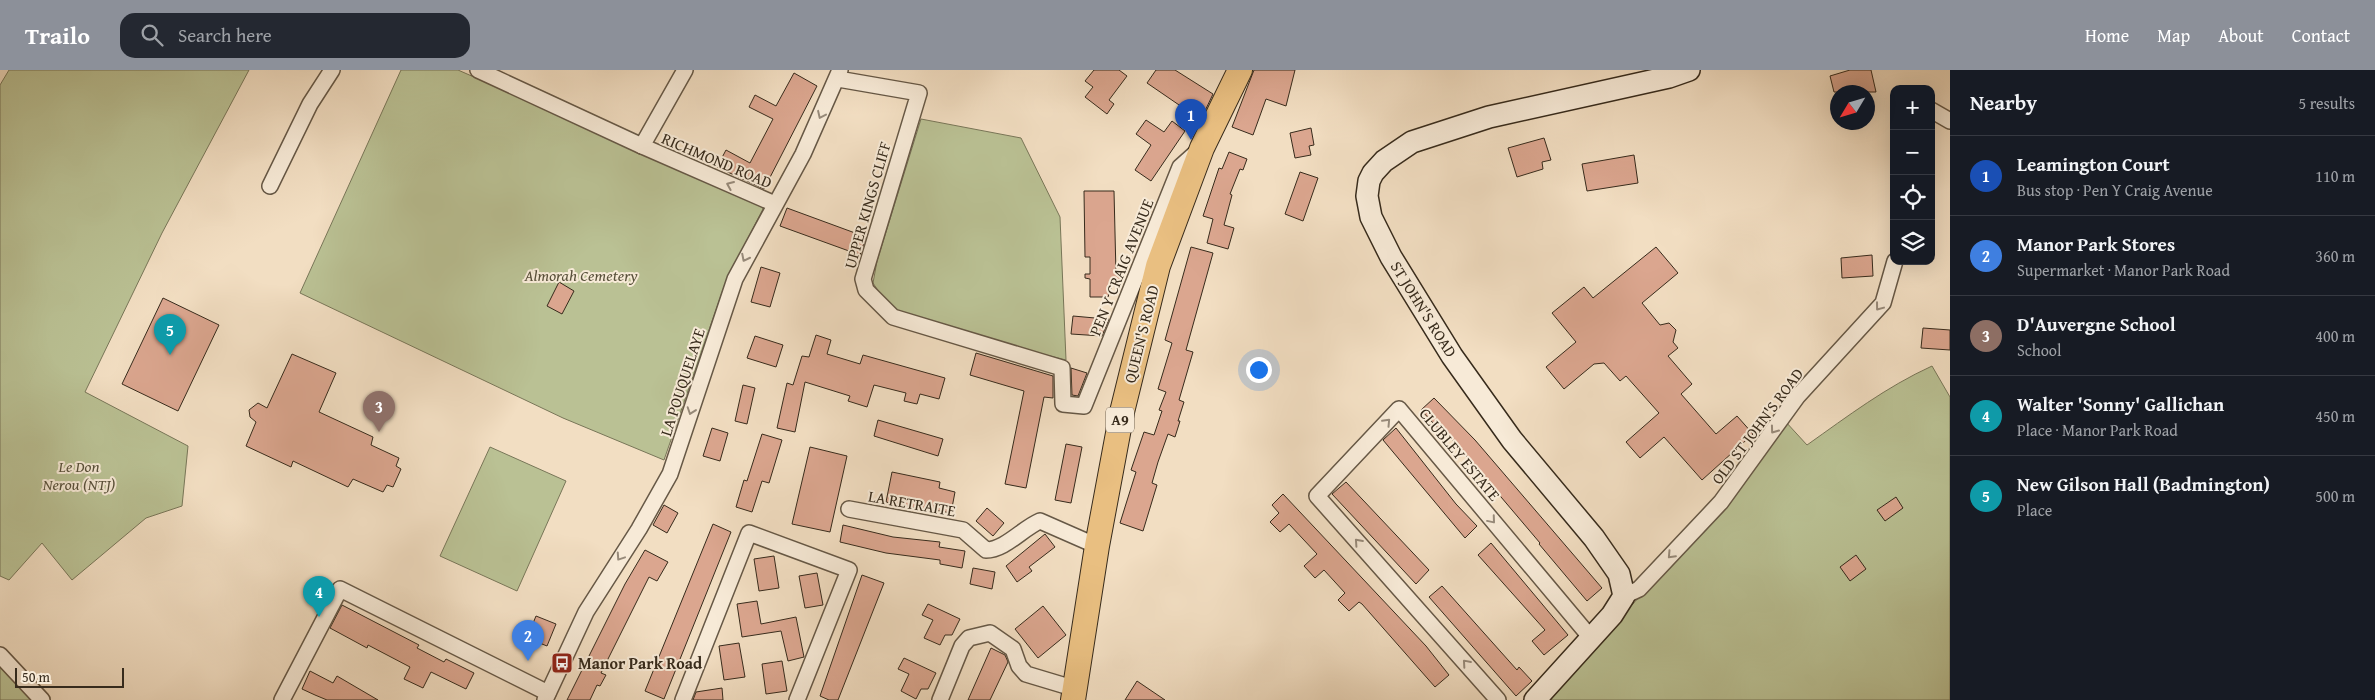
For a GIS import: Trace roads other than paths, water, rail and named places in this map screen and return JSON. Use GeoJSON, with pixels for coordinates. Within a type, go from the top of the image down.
{"type":"FeatureCollection","features":[{"type":"Feature","properties":{"kind":"main road","name":"QUEEN'S ROAD"},"geometry":{"type":"LineString","coordinates":[[1074,694],[1097,546],[1122,412],[1156,275],[1202,148],[1240,70]]}},
{"type":"Feature","properties":{"kind":"main road","name":"ST JOHN'S ROAD"},"geometry":{"type":"LineString","coordinates":[[1624,596],[1619,574],[1594,538],[1512,440],[1452,356],[1391,257],[1371,217],[1367,196],[1369,181],[1373,173],[1384,161],[1412,142],[1489,117],[1669,77],[1689,70]]}},
{"type":"Feature","properties":{"kind":"main road"},"geometry":{"type":"LineString","coordinates":[[1535,700],[1612,615],[1624,596]]}},
{"type":"Feature","properties":{"kind":"street"},"geometry":{"type":"LineString","coordinates":[[270,186],[310,104],[332,70]]}},
{"type":"Feature","properties":{"kind":"street"},"geometry":{"type":"LineString","coordinates":[[478,70],[642,146]]}},
{"type":"Feature","properties":{"kind":"street","name":"RICHMOND ROAD"},"geometry":{"type":"LineString","coordinates":[[684,70],[642,146],[775,204]]}},
{"type":"Feature","properties":{"kind":"street","name":"LA POUQUELAYE"},"geometry":{"type":"LineString","coordinates":[[547,697],[586,612],[639,529],[670,474],[734,279],[803,154],[839,74]]}},
{"type":"Feature","properties":{"kind":"street","name":"UPPER KINGS CLIFF"},"geometry":{"type":"LineString","coordinates":[[839,74],[919,93],[863,279],[866,290],[893,317],[1062,368],[1063,404],[1084,406]]}},
{"type":"Feature","properties":{"kind":"street"},"geometry":{"type":"LineString","coordinates":[[1935,112],[1950,121]]}},
{"type":"Feature","properties":{"kind":"street","name":"PEN Y CRAIG AVENUE"},"geometry":{"type":"LineString","coordinates":[[1084,406],[1180,167],[1202,148]]}},
{"type":"Feature","properties":{"kind":"street","name":"OLD ST JOHN'S ROAD"},"geometry":{"type":"LineString","coordinates":[[1624,596],[1639,589],[1721,502],[1797,397],[1883,303],[1894,265]]}},
{"type":"Feature","properties":{"kind":"street","name":"CLUBLEY ESTATE"},"geometry":{"type":"LineString","coordinates":[[1498,700],[1317,496],[1399,410],[1591,638]]}},
{"type":"Feature","properties":{"kind":"street","name":"LA RETRAITE"},"geometry":{"type":"LineString","coordinates":[[849,509],[963,530],[986,550],[995,550],[1028,526],[1040,521],[1097,546]]}},
{"type":"Feature","properties":{"kind":"street"},"geometry":{"type":"LineString","coordinates":[[683,700],[749,533],[849,570],[797,700]]}},
{"type":"Feature","properties":{"kind":"street"},"geometry":{"type":"LineString","coordinates":[[287,698],[340,589],[547,697]]}},
{"type":"Feature","properties":{"kind":"street"},"geometry":{"type":"LineString","coordinates":[[940,700],[962,646],[970,638],[990,633],[1013,649],[1019,666],[1026,674],[1074,694]]}},
{"type":"Feature","properties":{"kind":"street"},"geometry":{"type":"LineString","coordinates":[[0,655],[42,700]]}},
{"type":"Feature","properties":{"kind":"place","name":"Leamington Court"},"geometry":{"type":"Point","coordinates":[1191,140]}},
{"type":"Feature","properties":{"kind":"place","name":"New Gilson Hall (Badmington)"},"geometry":{"type":"Point","coordinates":[170,355]}},
{"type":"Feature","properties":{"kind":"place","name":"D'Auvergne School"},"geometry":{"type":"Point","coordinates":[379,432]}},
{"type":"Feature","properties":{"kind":"place","name":"Walter 'Sonny' Gallichan"},"geometry":{"type":"Point","coordinates":[319,617]}},
{"type":"Feature","properties":{"kind":"place","name":"Manor Park Stores"},"geometry":{"type":"Point","coordinates":[528,661]}},
{"type":"Feature","properties":{"kind":"place","name":"Manor Park Road"},"geometry":{"type":"Point","coordinates":[562,663]}},
{"type":"Feature","properties":{"kind":"park label","name":"Almorah Cemetery"},"geometry":{"type":"Point","coordinates":[581,275]}},
{"type":"Feature","properties":{"kind":"park label","name":"Le Don Nerou (NTJ)"},"geometry":{"type":"Point","coordinates":[79,475]}}]}
